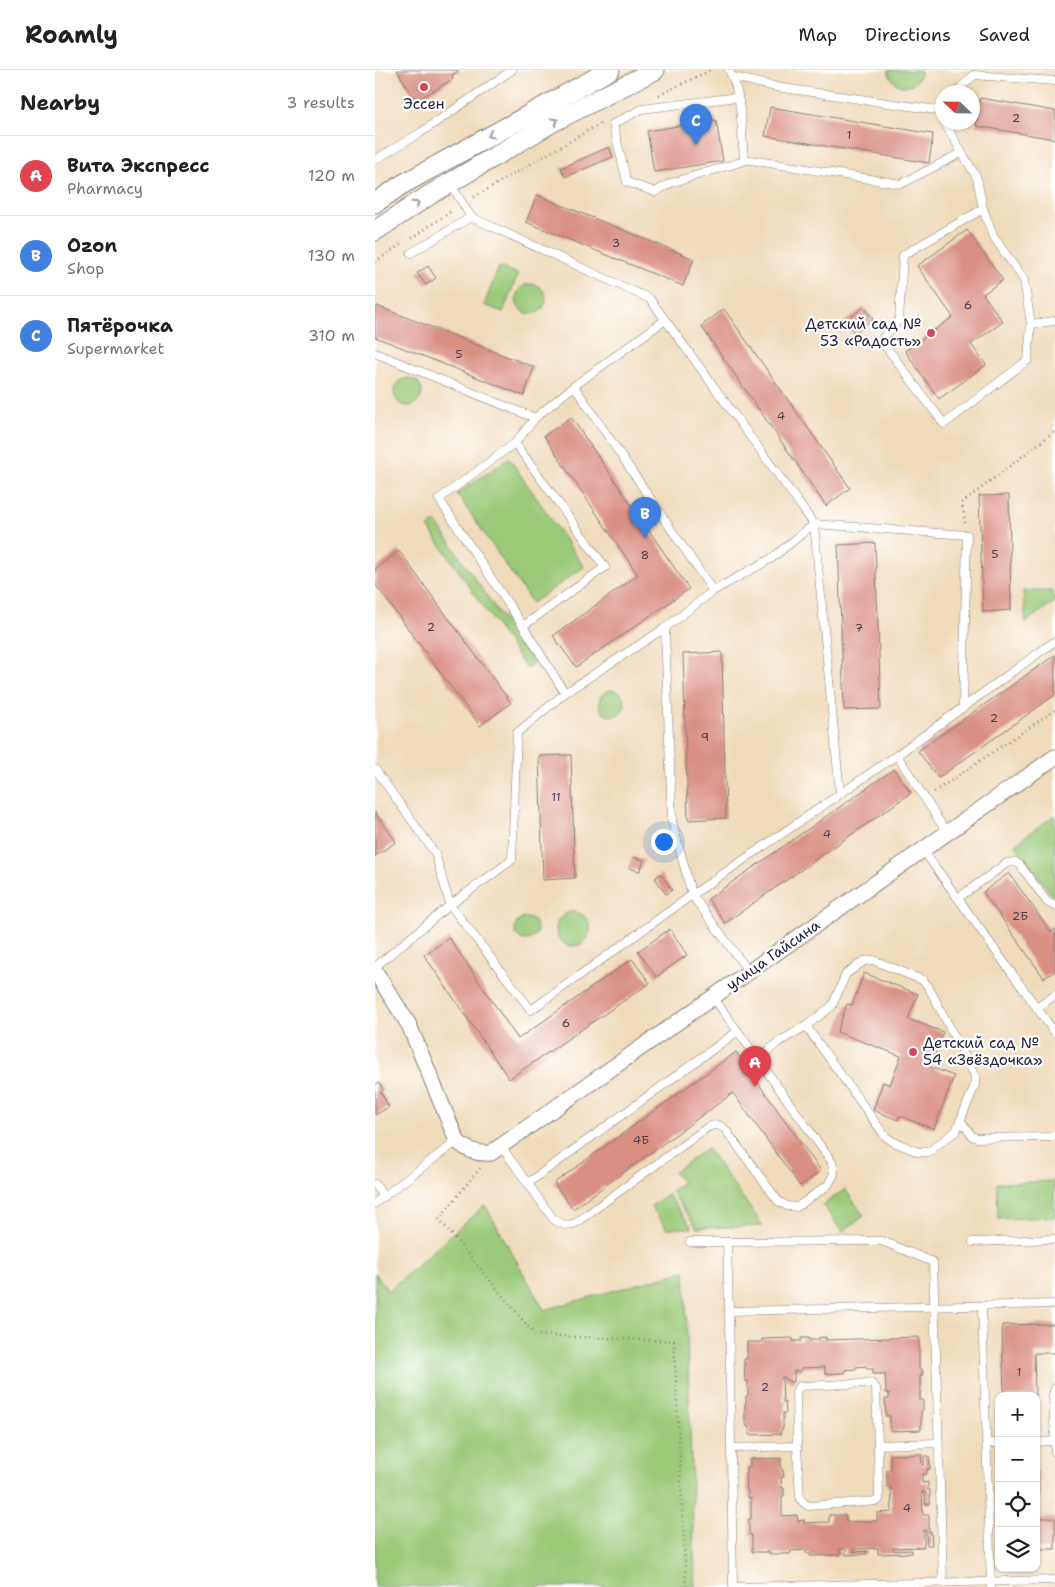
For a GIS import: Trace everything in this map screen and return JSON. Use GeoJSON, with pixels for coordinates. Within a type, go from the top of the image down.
{"type":"FeatureCollection","features":[{"type":"Feature","properties":{"kind":"street"},"geometry":{"type":"LineString","coordinates":[[375,203],[403,184],[610,70]]}},
{"type":"Feature","properties":{"kind":"street"},"geometry":{"type":"LineString","coordinates":[[375,231],[450,183],[551,123],[655,70]]}},
{"type":"Feature","properties":{"kind":"street","name":"улица Гайсина"},"geometry":{"type":"LineString","coordinates":[[496,1150],[1055,757]]}},
{"type":"Feature","properties":{"kind":"street"},"geometry":{"type":"LineString","coordinates":[[375,971],[409,1025],[457,1141],[472,1152],[481,1154],[496,1150]]}},
{"type":"Feature","properties":{"kind":"lane"},"geometry":{"type":"LineString","coordinates":[[375,160],[420,133],[512,70]]}},
{"type":"Feature","properties":{"kind":"lane"},"geometry":{"type":"LineString","coordinates":[[731,74],[738,97],[744,162],[671,183],[655,192],[627,182],[613,124],[642,109],[738,97]]}},
{"type":"Feature","properties":{"kind":"lane"},"geometry":{"type":"LineString","coordinates":[[731,74],[776,87],[935,107]]}},
{"type":"Feature","properties":{"kind":"lane"},"geometry":{"type":"LineString","coordinates":[[963,85],[974,75],[1055,81]]}},
{"type":"Feature","properties":{"kind":"lane"},"geometry":{"type":"LineString","coordinates":[[948,130],[977,178],[983,209],[993,236],[1024,280],[1031,324],[1028,360],[944,424],[881,340],[899,320],[903,256],[983,209]]}},
{"type":"Feature","properties":{"kind":"lane"},"geometry":{"type":"LineString","coordinates":[[744,159],[901,184],[961,153]]}},
{"type":"Feature","properties":{"kind":"lane"},"geometry":{"type":"LineString","coordinates":[[450,183],[471,217],[650,299],[815,524],[840,794]]}},
{"type":"Feature","properties":{"kind":"lane"},"geometry":{"type":"LineString","coordinates":[[411,253],[471,217]]}},
{"type":"Feature","properties":{"kind":"lane"},"geometry":{"type":"LineString","coordinates":[[565,692],[439,499],[515,442],[535,418],[574,386],[665,320]]}},
{"type":"Feature","properties":{"kind":"lane"},"geometry":{"type":"LineString","coordinates":[[1031,324],[1055,321]]}},
{"type":"Feature","properties":{"kind":"lane"},"geometry":{"type":"LineString","coordinates":[[375,353],[535,418]]}},
{"type":"Feature","properties":{"kind":"lane"},"geometry":{"type":"LineString","coordinates":[[574,386],[713,591]]}},
{"type":"Feature","properties":{"kind":"lane"},"geometry":{"type":"LineString","coordinates":[[515,442],[605,567],[523,626]]}},
{"type":"Feature","properties":{"kind":"lane"},"geometry":{"type":"LineString","coordinates":[[375,967],[450,905],[512,860],[517,733],[565,692],[665,628],[713,591],[772,558],[815,524],[967,534],[963,708]]}},
{"type":"Feature","properties":{"kind":"lane"},"geometry":{"type":"LineString","coordinates":[[665,628],[672,821],[692,895],[749,972]]}},
{"type":"Feature","properties":{"kind":"lane"},"geometry":{"type":"LineString","coordinates":[[375,769],[435,853],[450,905],[531,1010],[692,895],[897,756],[1055,641]]}},
{"type":"Feature","properties":{"kind":"lane"},"geometry":{"type":"LineString","coordinates":[[897,756],[947,832]]}},
{"type":"Feature","properties":{"kind":"lane"},"geometry":{"type":"LineString","coordinates":[[923,850],[1055,1033]]}},
{"type":"Feature","properties":{"kind":"lane"},"geometry":{"type":"LineString","coordinates":[[958,898],[1007,863],[1015,862],[1020,865],[1047,902],[1055,906]]}},
{"type":"Feature","properties":{"kind":"lane"},"geometry":{"type":"LineString","coordinates":[[758,1060],[777,1043],[806,1026],[832,1006],[846,974],[864,961],[873,960],[922,980],[928,986],[975,1076],[975,1085],[961,1121],[953,1134],[925,1152],[918,1152],[889,1139],[883,1134],[806,1026]]}},
{"type":"Feature","properties":{"kind":"lane"},"geometry":{"type":"LineString","coordinates":[[1037,1008],[1055,995]]}},
{"type":"Feature","properties":{"kind":"lane"},"geometry":{"type":"LineString","coordinates":[[496,1150],[528,1183],[554,1220],[561,1224],[570,1225],[574,1224],[708,1127],[717,1125],[725,1129],[777,1201],[787,1206],[797,1207],[828,1185],[832,1180],[832,1162],[713,997]]}},
{"type":"Feature","properties":{"kind":"lane"},"geometry":{"type":"LineString","coordinates":[[528,1183],[738,1031]]}},
{"type":"Feature","properties":{"kind":"lane"},"geometry":{"type":"LineString","coordinates":[[961,1121],[972,1136],[977,1138],[1051,1137],[1055,1135]]}},
{"type":"Feature","properties":{"kind":"lane"},"geometry":{"type":"LineString","coordinates":[[375,1204],[457,1141]]}},
{"type":"Feature","properties":{"kind":"lane"},"geometry":{"type":"LineString","coordinates":[[375,1184],[384,1197]]}},
{"type":"Feature","properties":{"kind":"lane"},"geometry":{"type":"LineString","coordinates":[[973,1242],[1055,1239]]}},
{"type":"Feature","properties":{"kind":"lane"},"geometry":{"type":"LineString","coordinates":[[690,1242],[882,1241],[933,1262],[943,1583]]}},
{"type":"Feature","properties":{"kind":"lane"},"geometry":{"type":"LineString","coordinates":[[727,1242],[733,1587],[943,1583],[991,1584],[1055,1580]]}},
{"type":"Feature","properties":{"kind":"lane"},"geometry":{"type":"LineString","coordinates":[[729,1312],[1055,1304]]}},
{"type":"Feature","properties":{"kind":"lane"},"geometry":{"type":"LineString","coordinates":[[982,1307],[991,1584]]}},
{"type":"Feature","properties":{"kind":"lane"},"geometry":{"type":"LineString","coordinates":[[871,1383],[875,1388],[878,1501],[808,1506],[800,1499],[797,1446],[796,1392],[800,1386],[871,1383]]}},
{"type":"Feature","properties":{"kind":"lane"},"geometry":{"type":"LineString","coordinates":[[1055,1388],[1053,1395],[1055,1452]]}},
{"type":"Feature","properties":{"kind":"lane"},"geometry":{"type":"LineString","coordinates":[[1040,1442],[1055,1441]]}},
{"type":"Feature","properties":{"kind":"lane"},"geometry":{"type":"LineString","coordinates":[[877,1445],[938,1443]]}},
{"type":"Feature","properties":{"kind":"lane"},"geometry":{"type":"LineString","coordinates":[[987,1443],[995,1443]]}},
{"type":"Feature","properties":{"kind":"lane"},"geometry":{"type":"LineString","coordinates":[[731,1448],[797,1446]]}},
{"type":"Feature","properties":{"kind":"path"},"geometry":{"type":"LineString","coordinates":[[474,197],[591,128]]}},
{"type":"Feature","properties":{"kind":"path"},"geometry":{"type":"LineString","coordinates":[[375,262],[455,210]]}},
{"type":"Feature","properties":{"kind":"path"},"geometry":{"type":"LineString","coordinates":[[967,534],[962,503],[1055,431]]}},
{"type":"Feature","properties":{"kind":"path"},"geometry":{"type":"LineString","coordinates":[[925,798],[1055,710]]}},
{"type":"Feature","properties":{"kind":"path"},"geometry":{"type":"LineString","coordinates":[[496,1150],[439,1219],[535,1335],[674,1341],[686,1587]]}},
{"type":"Feature","properties":{"kind":"green space"},"geometry":{"type":"Polygon","coordinates":[[[888,70],[921,70],[915,82],[905,86],[894,82],[888,70]]]}},
{"type":"Feature","properties":{"kind":"green space"},"geometry":{"type":"Polygon","coordinates":[[[499,267],[518,274],[503,312],[484,305],[499,267]]]}},
{"type":"Feature","properties":{"kind":"green space"},"geometry":{"type":"Polygon","coordinates":[[[531,284],[537,285],[545,293],[545,305],[537,313],[531,314],[525,313],[517,305],[516,299],[517,293],[525,285],[531,284]]]}},
{"type":"Feature","properties":{"kind":"green space"},"geometry":{"type":"Polygon","coordinates":[[[408,378],[418,382],[422,392],[418,402],[408,406],[398,402],[394,392],[398,382],[408,378]]]}},
{"type":"Feature","properties":{"kind":"green space"},"geometry":{"type":"Polygon","coordinates":[[[509,458],[584,567],[532,603],[457,494],[509,458]]]}},
{"type":"Feature","properties":{"kind":"green space"},"geometry":{"type":"Polygon","coordinates":[[[436,522],[533,663],[526,668],[428,527],[436,522]]]}},
{"type":"Feature","properties":{"kind":"green space"},"geometry":{"type":"Polygon","coordinates":[[[1023,591],[1052,591],[1055,601],[1026,622],[1023,591]]]}},
{"type":"Feature","properties":{"kind":"green space"},"geometry":{"type":"Polygon","coordinates":[[[612,690],[621,694],[625,703],[621,712],[612,716],[603,712],[599,703],[603,694],[612,690]]]}},
{"type":"Feature","properties":{"kind":"green space"},"geometry":{"type":"Polygon","coordinates":[[[1055,815],[1055,897],[1054,898],[1015,844],[1055,815]]]}},
{"type":"Feature","properties":{"kind":"green space"},"geometry":{"type":"Polygon","coordinates":[[[573,912],[580,913],[585,917],[589,922],[589,936],[585,941],[580,945],[573,946],[566,945],[561,941],[557,936],[556,929],[557,922],[561,917],[566,913],[573,912]]]}},
{"type":"Feature","properties":{"kind":"green space"},"geometry":{"type":"Polygon","coordinates":[[[526,918],[534,921],[537,929],[534,937],[526,940],[518,937],[515,929],[518,921],[526,918]]]}},
{"type":"Feature","properties":{"kind":"green space"},"geometry":{"type":"Polygon","coordinates":[[[707,1148],[763,1226],[697,1228],[671,1191],[682,1183],[674,1172],[707,1148]]]}},
{"type":"Feature","properties":{"kind":"green space"},"geometry":{"type":"Polygon","coordinates":[[[1054,1181],[1055,1217],[998,1219],[997,1183],[1054,1181]]]}},
{"type":"Feature","properties":{"kind":"green space"},"geometry":{"type":"Polygon","coordinates":[[[845,1189],[864,1216],[842,1232],[823,1205],[845,1189]]]}},
{"type":"Feature","properties":{"kind":"green space"},"geometry":{"type":"Polygon","coordinates":[[[668,1194],[692,1228],[666,1228],[651,1206],[668,1194]]]}},
{"type":"Feature","properties":{"kind":"green space"},"geometry":{"type":"Polygon","coordinates":[[[485,1205],[544,1310],[685,1271],[695,1587],[375,1587],[375,1273],[388,1291],[485,1205]]]}},
{"type":"Feature","properties":{"kind":"building","name":"Эссен"},"geometry":{"type":"Polygon","coordinates":[[[397,70],[460,70],[452,75],[453,79],[423,97],[417,98],[412,95],[397,70]]]}},
{"type":"Feature","properties":{"kind":"building"},"geometry":{"type":"Polygon","coordinates":[[[980,98],[1055,111],[1055,139],[980,127],[980,98]]]}},
{"type":"Feature","properties":{"kind":"building"},"geometry":{"type":"Polygon","coordinates":[[[770,107],[933,134],[929,163],[765,136],[770,107]]]}},
{"type":"Feature","properties":{"kind":"building"},"geometry":{"type":"Polygon","coordinates":[[[716,120],[723,161],[654,172],[647,131],[716,120]]]}},
{"type":"Feature","properties":{"kind":"building"},"geometry":{"type":"Polygon","coordinates":[[[609,147],[613,157],[565,177],[561,168],[609,147]]]}},
{"type":"Feature","properties":{"kind":"building"},"geometry":{"type":"Polygon","coordinates":[[[537,195],[694,259],[683,286],[526,222],[537,195]]]}},
{"type":"Feature","properties":{"kind":"building"},"geometry":{"type":"Polygon","coordinates":[[[967,230],[1003,280],[983,294],[1003,322],[971,344],[986,365],[939,399],[905,351],[953,317],[917,266],[967,230]]]}},
{"type":"Feature","properties":{"kind":"building"},"geometry":{"type":"Polygon","coordinates":[[[428,266],[436,278],[426,285],[417,273],[428,266]]]}},
{"type":"Feature","properties":{"kind":"building"},"geometry":{"type":"Polygon","coordinates":[[[377,306],[534,367],[524,396],[375,337],[375,310],[377,306]]]}},
{"type":"Feature","properties":{"kind":"building"},"geometry":{"type":"Polygon","coordinates":[[[864,307],[873,319],[854,333],[845,321],[864,307]]]}},
{"type":"Feature","properties":{"kind":"building"},"geometry":{"type":"Polygon","coordinates":[[[724,309],[850,488],[826,506],[701,326],[724,309]]]}},
{"type":"Feature","properties":{"kind":"building"},"geometry":{"type":"Polygon","coordinates":[[[571,417],[689,589],[576,667],[553,636],[638,575],[544,436],[571,417]]]}},
{"type":"Feature","properties":{"kind":"building"},"geometry":{"type":"Polygon","coordinates":[[[1009,495],[1011,610],[983,612],[979,496],[1009,495]]]}},
{"type":"Feature","properties":{"kind":"building"},"geometry":{"type":"Polygon","coordinates":[[[875,543],[881,709],[844,710],[838,545],[875,543]]]}},
{"type":"Feature","properties":{"kind":"building"},"geometry":{"type":"Polygon","coordinates":[[[399,551],[511,703],[480,726],[375,584],[375,569],[399,551]]]}},
{"type":"Feature","properties":{"kind":"building"},"geometry":{"type":"Polygon","coordinates":[[[722,652],[726,818],[688,820],[683,654],[722,652]]]}},
{"type":"Feature","properties":{"kind":"building"},"geometry":{"type":"Polygon","coordinates":[[[1055,655],[1055,695],[938,778],[918,751],[1055,655]]]}},
{"type":"Feature","properties":{"kind":"building"},"geometry":{"type":"Polygon","coordinates":[[[571,755],[575,878],[543,880],[539,756],[571,755]]]}},
{"type":"Feature","properties":{"kind":"building"},"geometry":{"type":"Polygon","coordinates":[[[894,769],[911,793],[725,923],[708,899],[894,769]]]}},
{"type":"Feature","properties":{"kind":"building"},"geometry":{"type":"Polygon","coordinates":[[[375,812],[396,842],[375,856],[375,812]]]}},
{"type":"Feature","properties":{"kind":"building"},"geometry":{"type":"Polygon","coordinates":[[[633,857],[644,860],[640,871],[629,868],[633,857]]]}},
{"type":"Feature","properties":{"kind":"building"},"geometry":{"type":"Polygon","coordinates":[[[1009,873],[1051,932],[1055,929],[1055,971],[1044,978],[983,892],[1009,873]]]}},
{"type":"Feature","properties":{"kind":"building"},"geometry":{"type":"Polygon","coordinates":[[[661,874],[672,890],[666,894],[655,878],[661,874]]]}},
{"type":"Feature","properties":{"kind":"building"},"geometry":{"type":"Polygon","coordinates":[[[670,929],[687,955],[656,977],[638,951],[670,929]]]}},
{"type":"Feature","properties":{"kind":"building"},"geometry":{"type":"Polygon","coordinates":[[[449,938],[518,1039],[632,959],[650,983],[509,1079],[424,955],[449,938]]]}},
{"type":"Feature","properties":{"kind":"building"},"geometry":{"type":"Polygon","coordinates":[[[864,973],[918,994],[908,1019],[943,1032],[930,1067],[954,1076],[934,1129],[899,1116],[898,1120],[873,1110],[883,1082],[890,1085],[901,1056],[837,1032],[847,1004],[852,1005],[864,973]]]}},
{"type":"Feature","properties":{"kind":"building"},"geometry":{"type":"Polygon","coordinates":[[[736,1052],[821,1171],[800,1186],[733,1093],[573,1209],[554,1183],[736,1052]]]}},
{"type":"Feature","properties":{"kind":"building"},"geometry":{"type":"Polygon","coordinates":[[[379,1083],[383,1090],[381,1092],[389,1107],[375,1115],[375,1085],[379,1083]]]}},
{"type":"Feature","properties":{"kind":"building"},"geometry":{"type":"Polygon","coordinates":[[[1055,1324],[1055,1353],[1034,1353],[1035,1392],[1004,1392],[1002,1325],[1055,1324]]]}},
{"type":"Feature","properties":{"kind":"building"},"geometry":{"type":"Polygon","coordinates":[[[826,1337],[826,1340],[919,1337],[919,1369],[922,1369],[922,1376],[920,1376],[920,1400],[923,1400],[921,1430],[890,1431],[890,1416],[886,1416],[885,1399],[889,1399],[889,1393],[886,1393],[885,1374],[873,1374],[873,1369],[866,1369],[866,1366],[845,1370],[845,1373],[825,1374],[825,1367],[801,1368],[801,1371],[794,1371],[794,1382],[789,1382],[789,1380],[785,1380],[785,1377],[782,1377],[783,1402],[785,1402],[786,1413],[783,1413],[783,1429],[781,1429],[781,1434],[749,1435],[749,1427],[747,1427],[745,1420],[748,1381],[745,1381],[744,1359],[747,1359],[747,1342],[762,1342],[762,1339],[793,1338],[793,1341],[801,1341],[801,1338],[819,1340],[818,1338],[826,1337]]]}},
{"type":"Feature","properties":{"kind":"building"},"geometry":{"type":"Polygon","coordinates":[[[921,1454],[922,1465],[924,1465],[924,1456],[929,1456],[930,1469],[927,1469],[927,1474],[922,1474],[922,1483],[928,1482],[930,1504],[925,1504],[925,1492],[922,1492],[923,1515],[929,1515],[929,1532],[931,1531],[932,1545],[927,1545],[926,1530],[924,1530],[924,1547],[893,1548],[894,1551],[912,1550],[912,1553],[878,1554],[878,1548],[854,1549],[854,1552],[867,1551],[867,1554],[846,1555],[846,1549],[839,1549],[840,1555],[810,1556],[810,1553],[806,1553],[806,1550],[791,1551],[790,1554],[752,1552],[752,1535],[749,1535],[751,1498],[748,1498],[746,1474],[747,1467],[750,1467],[750,1459],[781,1458],[781,1470],[783,1470],[784,1477],[781,1478],[782,1488],[784,1488],[782,1516],[797,1515],[798,1521],[804,1520],[804,1523],[829,1522],[829,1515],[845,1515],[846,1522],[877,1521],[877,1513],[892,1512],[891,1487],[887,1487],[887,1470],[891,1470],[890,1455],[921,1454]]]}},
{"type":"Feature","properties":{"kind":"building"},"geometry":{"type":"Polygon","coordinates":[[[1040,1518],[1055,1518],[1055,1549],[1040,1549],[1040,1518]]]}},
{"type":"Feature","properties":{"kind":"place","name":"Эссен"},"geometry":{"type":"Point","coordinates":[424,87]}},
{"type":"Feature","properties":{"kind":"place","name":"Пятёрочка"},"geometry":{"type":"Point","coordinates":[696,145]}},
{"type":"Feature","properties":{"kind":"place","name":"Детский сад № 53 «Радость»"},"geometry":{"type":"Point","coordinates":[931,333]}},
{"type":"Feature","properties":{"kind":"place","name":"Ozon"},"geometry":{"type":"Point","coordinates":[645,538]}},
{"type":"Feature","properties":{"kind":"place","name":"Детский сад № 54 «Звёздочка»"},"geometry":{"type":"Point","coordinates":[913,1052]}},
{"type":"Feature","properties":{"kind":"place","name":"Вита Экспресс"},"geometry":{"type":"Point","coordinates":[755,1087]}}]}
